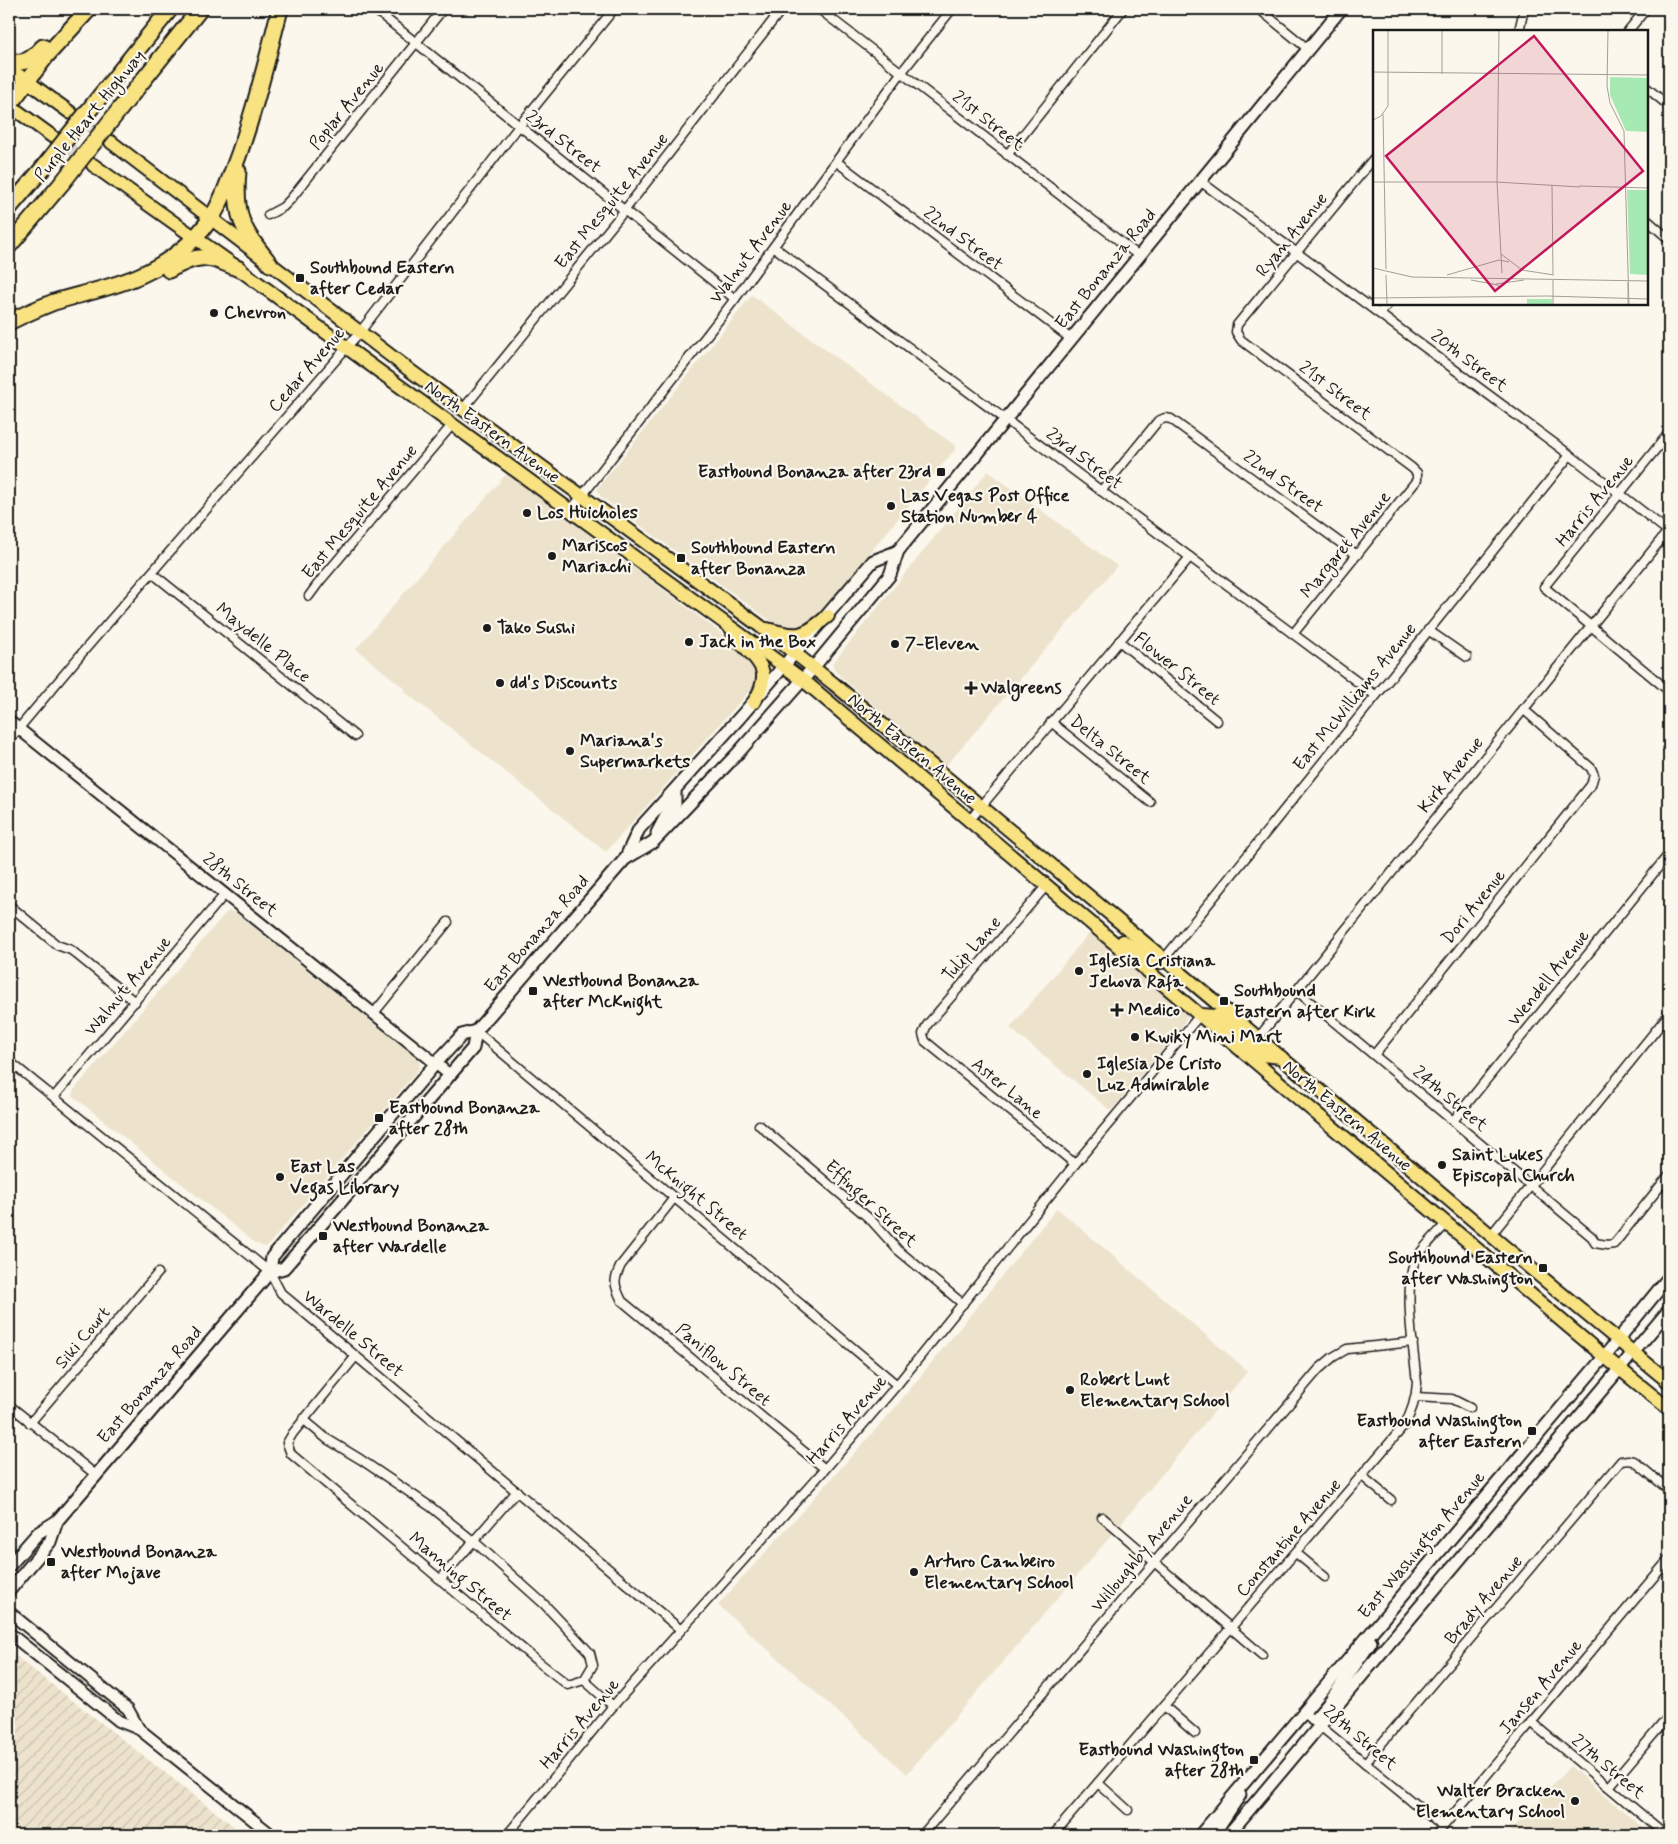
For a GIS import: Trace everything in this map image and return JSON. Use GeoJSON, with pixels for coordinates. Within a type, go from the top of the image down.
{"type":"FeatureCollection","features":[{"type":"Feature","properties":{"kind":"highway"},"geometry":{"type":"LineString","coordinates":[[9,61],[23,63],[29,61],[81,9]]}},
{"type":"Feature","properties":{"kind":"highway"},"geometry":{"type":"LineString","coordinates":[[9,105],[47,54],[89,9]]}},
{"type":"Feature","properties":{"kind":"highway","name":"Purple Heart Highway"},"geometry":{"type":"LineString","coordinates":[[9,208],[170,9]]}},
{"type":"Feature","properties":{"kind":"highway","name":"Purple Heart Highway"},"geometry":{"type":"LineString","coordinates":[[9,246],[62,183],[200,9]]}},
{"type":"Feature","properties":{"kind":"highway"},"geometry":{"type":"LineString","coordinates":[[9,322],[55,302],[130,280],[164,264],[196,237],[211,218],[240,151],[280,9]]}},
{"type":"Feature","properties":{"kind":"highway"},"geometry":{"type":"LineString","coordinates":[[240,151],[236,191],[239,217],[247,233],[270,264]]}},
{"type":"Feature","properties":{"kind":"highway"},"geometry":{"type":"LineString","coordinates":[[130,280],[144,282],[184,261],[198,257],[219,260],[239,269]]}},
{"type":"Feature","properties":{"kind":"main road","name":"East Bonanza Road"},"geometry":{"type":"LineString","coordinates":[[625,860],[654,842],[738,753],[803,680],[890,575],[898,551],[1341,9]]}},
{"type":"Feature","properties":{"kind":"main road"},"geometry":{"type":"LineString","coordinates":[[9,68],[72,113]]}},
{"type":"Feature","properties":{"kind":"main road"},"geometry":{"type":"LineString","coordinates":[[9,105],[53,137]]}},
{"type":"Feature","properties":{"kind":"main road","name":"North Eastern Avenue"},"geometry":{"type":"LineString","coordinates":[[111,142],[360,332],[760,626],[813,668],[1164,959],[1506,1248],[1669,1382]]}},
{"type":"Feature","properties":{"kind":"main road","name":"North Eastern Avenue"},"geometry":{"type":"LineString","coordinates":[[93,165],[196,237],[803,680],[1620,1370],[1669,1409]]}},
{"type":"Feature","properties":{"kind":"main road"},"geometry":{"type":"LineString","coordinates":[[612,540],[624,538],[654,559],[664,556]]}},
{"type":"Feature","properties":{"kind":"main road","name":"East Bonanza Road"},"geometry":{"type":"LineString","coordinates":[[270,1272],[284,1268],[473,1048],[476,1031],[625,860],[639,829],[754,702],[873,561],[898,551]]}},
{"type":"Feature","properties":{"kind":"main road"},"geometry":{"type":"LineString","coordinates":[[760,626],[787,635],[798,635],[811,630],[828,616]]}},
{"type":"Feature","properties":{"kind":"main road"},"geometry":{"type":"LineString","coordinates":[[724,622],[762,668],[763,685],[754,702]]}},
{"type":"Feature","properties":{"kind":"main road"},"geometry":{"type":"LineString","coordinates":[[654,842],[668,812],[675,804],[675,790]]}},
{"type":"Feature","properties":{"kind":"main road"},"geometry":{"type":"LineString","coordinates":[[1089,920],[1155,962],[1161,962],[1164,959]]}},
{"type":"Feature","properties":{"kind":"main road"},"geometry":{"type":"LineString","coordinates":[[1200,1015],[1216,1016],[1262,1055],[1281,1057]]}},
{"type":"Feature","properties":{"kind":"main road","name":"East Bonanza Road"},"geometry":{"type":"LineString","coordinates":[[9,1566],[38,1533],[57,1521],[270,1272],[272,1257],[436,1063],[462,1035],[476,1031]]}},
{"type":"Feature","properties":{"kind":"main road"},"geometry":{"type":"LineString","coordinates":[[1447,1223],[1465,1224],[1489,1243],[1506,1248]]}},
{"type":"Feature","properties":{"kind":"main road","name":"East Washington Avenue"},"geometry":{"type":"LineString","coordinates":[[1200,1835],[1618,1340],[1669,1276]]}},
{"type":"Feature","properties":{"kind":"main road"},"geometry":{"type":"LineString","coordinates":[[1228,1835],[1317,1723],[1634,1354],[1669,1310]]}},
{"type":"Feature","properties":{"kind":"main road","name":"East Bonanza Road"},"geometry":{"type":"LineString","coordinates":[[9,1591],[50,1542],[57,1521]]}},
{"type":"Feature","properties":{"kind":"main road"},"geometry":{"type":"LineString","coordinates":[[1317,1723],[1391,1608]]}},
{"type":"Feature","properties":{"kind":"main road"},"geometry":{"type":"LineString","coordinates":[[1214,1835],[1233,1808],[1255,1770]]}},
{"type":"Feature","properties":{"kind":"street","name":"23rd Street"},"geometry":{"type":"LineString","coordinates":[[374,9],[734,299]]}},
{"type":"Feature","properties":{"kind":"street","name":"Poplar Avenue"},"geometry":{"type":"LineString","coordinates":[[268,214],[283,207],[290,200],[443,9]]}},
{"type":"Feature","properties":{"kind":"street","name":"Cedar Avenue"},"geometry":{"type":"LineString","coordinates":[[9,740],[360,332],[518,126],[614,9]]}},
{"type":"Feature","properties":{"kind":"street","name":"East Mesquite Avenue"},"geometry":{"type":"LineString","coordinates":[[463,409],[624,211],[782,9]]}},
{"type":"Feature","properties":{"kind":"street","name":"21st Street"},"geometry":{"type":"LineString","coordinates":[[819,9],[1139,256]]}},
{"type":"Feature","properties":{"kind":"street","name":"Walnut Avenue"},"geometry":{"type":"LineString","coordinates":[[571,510],[774,247],[901,73],[952,9]]}},
{"type":"Feature","properties":{"kind":"street"},"geometry":{"type":"LineString","coordinates":[[1007,155],[1123,9]]}},
{"type":"Feature","properties":{"kind":"street"},"geometry":{"type":"LineString","coordinates":[[1259,9],[1308,48]]}},
{"type":"Feature","properties":{"kind":"street"},"geometry":{"type":"LineString","coordinates":[[1518,30],[1524,9]]}},
{"type":"Feature","properties":{"kind":"street"},"geometry":{"type":"LineString","coordinates":[[1629,30],[1646,9]]}},
{"type":"Feature","properties":{"kind":"street"},"geometry":{"type":"LineString","coordinates":[[1648,89],[1669,106]]}},
{"type":"Feature","properties":{"kind":"street","name":"Ryan Avenue"},"geometry":{"type":"LineString","coordinates":[[1236,332],[1237,325],[1373,159]]}},
{"type":"Feature","properties":{"kind":"street","name":"22nd Street"},"geometry":{"type":"LineString","coordinates":[[836,162],[1070,340]]}},
{"type":"Feature","properties":{"kind":"street","name":"20th Street"},"geometry":{"type":"LineString","coordinates":[[1200,181],[1380,313],[1669,531]]}},
{"type":"Feature","properties":{"kind":"street"},"geometry":{"type":"LineString","coordinates":[[1648,221],[1669,239]]}},
{"type":"Feature","properties":{"kind":"street","name":"23rd Street"},"geometry":{"type":"LineString","coordinates":[[774,247],[1375,695]]}},
{"type":"Feature","properties":{"kind":"street"},"geometry":{"type":"LineString","coordinates":[[1380,313],[1387,305]]}},
{"type":"Feature","properties":{"kind":"street","name":"21st Street"},"geometry":{"type":"LineString","coordinates":[[1236,332],[1241,340],[1417,473]]}},
{"type":"Feature","properties":{"kind":"street","name":"22nd Street"},"geometry":{"type":"LineString","coordinates":[[1101,491],[1158,421],[1165,418],[1171,419],[1357,555]]}},
{"type":"Feature","properties":{"kind":"street","name":"East Mesquite Avenue"},"geometry":{"type":"LineString","coordinates":[[309,596],[452,425]]}},
{"type":"Feature","properties":{"kind":"street","name":"Harris Avenue"},"geometry":{"type":"LineString","coordinates":[[1591,626],[1544,587],[1669,433]]}},
{"type":"Feature","properties":{"kind":"street","name":"East McWilliams Avenue"},"geometry":{"type":"LineString","coordinates":[[1164,959],[1570,455]]}},
{"type":"Feature","properties":{"kind":"street","name":"Margaret Avenue"},"geometry":{"type":"LineString","coordinates":[[1293,634],[1418,480],[1417,473]]}},
{"type":"Feature","properties":{"kind":"street","name":"Kirk Avenue"},"geometry":{"type":"LineString","coordinates":[[1258,1038],[1669,531]]}},
{"type":"Feature","properties":{"kind":"street"},"geometry":{"type":"LineString","coordinates":[[970,821],[1190,557]]}},
{"type":"Feature","properties":{"kind":"street","name":"Maydelle Place"},"geometry":{"type":"LineString","coordinates":[[152,572],[355,736]]}},
{"type":"Feature","properties":{"kind":"street"},"geometry":{"type":"LineString","coordinates":[[1591,626],[1669,691]]}},
{"type":"Feature","properties":{"kind":"street"},"geometry":{"type":"LineString","coordinates":[[1428,630],[1466,657]]}},
{"type":"Feature","properties":{"kind":"street","name":"Flower Street"},"geometry":{"type":"LineString","coordinates":[[1119,641],[1217,721]]}},
{"type":"Feature","properties":{"kind":"street","name":"Dori Avenue"},"geometry":{"type":"LineString","coordinates":[[1374,1055],[1592,785],[1594,775],[1591,768],[1524,709]]}},
{"type":"Feature","properties":{"kind":"street","name":"28th Street"},"geometry":{"type":"LineString","coordinates":[[9,721],[450,1075]]}},
{"type":"Feature","properties":{"kind":"street","name":"Delta Street"},"geometry":{"type":"LineString","coordinates":[[1051,722],[1150,802]]}},
{"type":"Feature","properties":{"kind":"street","name":"Wendell Avenue"},"geometry":{"type":"LineString","coordinates":[[1452,1121],[1669,854]]}},
{"type":"Feature","properties":{"kind":"street","name":"Tulip Lane"},"geometry":{"type":"LineString","coordinates":[[923,1034],[927,1025],[1046,885]]}},
{"type":"Feature","properties":{"kind":"street","name":"Walnut Avenue"},"geometry":{"type":"LineString","coordinates":[[54,1097],[225,894]]}},
{"type":"Feature","properties":{"kind":"street"},"geometry":{"type":"LineString","coordinates":[[9,905],[57,945],[71,950],[135,1002]]}},
{"type":"Feature","properties":{"kind":"street"},"geometry":{"type":"LineString","coordinates":[[374,1013],[448,922]]}},
{"type":"Feature","properties":{"kind":"street","name":"24th Street"},"geometry":{"type":"LineString","coordinates":[[1297,991],[1592,1237],[1595,1243],[1614,1244],[1669,1176]]}},
{"type":"Feature","properties":{"kind":"street"},"geometry":{"type":"LineString","coordinates":[[1491,1235],[1669,1014]]}},
{"type":"Feature","properties":{"kind":"street","name":"Harris Avenue"},"geometry":{"type":"LineString","coordinates":[[507,1835],[613,1706],[825,1469],[897,1384],[1075,1164],[1200,1015]]}},
{"type":"Feature","properties":{"kind":"street","name":"McKnight Street"},"geometry":{"type":"LineString","coordinates":[[476,1031],[897,1384]]}},
{"type":"Feature","properties":{"kind":"street","name":"Aster Lane"},"geometry":{"type":"LineString","coordinates":[[923,1034],[926,1041],[965,1075],[1075,1164]]}},
{"type":"Feature","properties":{"kind":"street","name":"Wardelle Street"},"geometry":{"type":"LineString","coordinates":[[9,1062],[270,1272],[281,1293],[681,1630]]}},
{"type":"Feature","properties":{"kind":"street","name":"Effinger Street"},"geometry":{"type":"LineString","coordinates":[[759,1125],[871,1220],[898,1250],[963,1304]]}},
{"type":"Feature","properties":{"kind":"street","name":"Paniflow Street"},"geometry":{"type":"LineString","coordinates":[[674,1198],[621,1265],[616,1275],[615,1286],[622,1301],[825,1469]]}},
{"type":"Feature","properties":{"kind":"street","name":"Constantine Avenue"},"geometry":{"type":"LineString","coordinates":[[1053,1835],[1404,1426],[1416,1396],[1417,1383],[1409,1290],[1411,1273],[1416,1259],[1447,1223]]}},
{"type":"Feature","properties":{"kind":"street","name":"Siki Court"},"geometry":{"type":"LineString","coordinates":[[30,1423],[158,1272]]}},
{"type":"Feature","properties":{"kind":"street","name":"Willoughby Avenue"},"geometry":{"type":"LineString","coordinates":[[922,1835],[1319,1368],[1333,1356],[1347,1349],[1413,1342]]}},
{"type":"Feature","properties":{"kind":"street"},"geometry":{"type":"LineString","coordinates":[[356,1356],[303,1419],[327,1440],[360,1459],[423,1502],[474,1541],[544,1604],[590,1653],[593,1666],[584,1680],[613,1706]]}},
{"type":"Feature","properties":{"kind":"street"},"geometry":{"type":"LineString","coordinates":[[1416,1396],[1452,1399],[1470,1408]]}},
{"type":"Feature","properties":{"kind":"street"},"geometry":{"type":"LineString","coordinates":[[9,1405],[96,1475]]}},
{"type":"Feature","properties":{"kind":"street","name":"Manning Street"},"geometry":{"type":"LineString","coordinates":[[303,1419],[287,1443],[291,1454],[568,1685],[584,1680]]}},
{"type":"Feature","properties":{"kind":"street","name":"Brady Avenue"},"geometry":{"type":"LineString","coordinates":[[1365,1763],[1621,1461],[1634,1461],[1669,1490]]}},
{"type":"Feature","properties":{"kind":"street"},"geometry":{"type":"LineString","coordinates":[[1362,1476],[1391,1500]]}},
{"type":"Feature","properties":{"kind":"street"},"geometry":{"type":"LineString","coordinates":[[440,1580],[517,1491]]}},
{"type":"Feature","properties":{"kind":"street"},"geometry":{"type":"LineString","coordinates":[[1102,1517],[1262,1654]]}},
{"type":"Feature","properties":{"kind":"street"},"geometry":{"type":"LineString","coordinates":[[1296,1553],[1325,1577]]}},
{"type":"Feature","properties":{"kind":"street","name":"Jansen Avenue"},"geometry":{"type":"LineString","coordinates":[[1436,1835],[1669,1559]]}},
{"type":"Feature","properties":{"kind":"street"},"geometry":{"type":"LineString","coordinates":[[9,1612],[128,1709],[139,1729]]}},
{"type":"Feature","properties":{"kind":"street"},"geometry":{"type":"LineString","coordinates":[[9,1634],[119,1721],[139,1729],[272,1835]]}},
{"type":"Feature","properties":{"kind":"street"},"geometry":{"type":"LineString","coordinates":[[1164,1706],[1195,1733]]}},
{"type":"Feature","properties":{"kind":"street","name":"28th Street"},"geometry":{"type":"LineString","coordinates":[[1304,1712],[1443,1827]]}},
{"type":"Feature","properties":{"kind":"street"},"geometry":{"type":"LineString","coordinates":[[1609,1787],[1669,1716]]}},
{"type":"Feature","properties":{"kind":"street","name":"27th Street"},"geometry":{"type":"LineString","coordinates":[[1532,1722],[1666,1835]]}},
{"type":"Feature","properties":{"kind":"street"},"geometry":{"type":"LineString","coordinates":[[1098,1783],[1128,1810]]}},
{"type":"Feature","properties":{"kind":"shaded area"},"geometry":{"type":"Polygon","coordinates":[[[752,295],[957,447],[812,623],[795,630],[785,629],[776,625],[601,497],[597,489],[752,295]]]}},
{"type":"Feature","properties":{"kind":"shaded area"},"geometry":{"type":"Polygon","coordinates":[[[988,471],[1117,566],[945,767],[839,675],[834,670],[832,664],[988,471]]]}},
{"type":"Feature","properties":{"kind":"shaded area"},"geometry":{"type":"Polygon","coordinates":[[[508,472],[738,646],[751,658],[758,675],[753,687],[606,852],[404,691],[405,689],[356,649],[508,472]]]}},
{"type":"Feature","properties":{"kind":"shaded area"},"geometry":{"type":"Polygon","coordinates":[[[229,911],[236,913],[416,1057],[420,1063],[414,1075],[265,1247],[255,1243],[73,1096],[73,1091],[229,911]]]}},
{"type":"Feature","properties":{"kind":"shaded area"},"geometry":{"type":"Polygon","coordinates":[[[1090,932],[1185,1011],[1187,1016],[1182,1026],[1111,1111],[1010,1028],[1090,932]]]}},
{"type":"Feature","properties":{"kind":"shaded area"},"geometry":{"type":"Polygon","coordinates":[[[1057,1208],[1248,1371],[1109,1538],[907,1774],[718,1605],[893,1410],[1057,1208]]]}},
{"type":"Feature","properties":{"kind":"shaded area"},"geometry":{"type":"Polygon","coordinates":[[[9,1651],[245,1835],[9,1835],[9,1651]]]}},
{"type":"Feature","properties":{"kind":"shaded area","name":"Walter Bracken Elementary School"},"geometry":{"type":"Polygon","coordinates":[[[1570,1766],[1652,1835],[1507,1835],[1570,1766]]]}},
{"type":"Feature","properties":{"kind":"tunnel"},"geometry":{"type":"LineString","coordinates":[[75,115],[107,139]]}},
{"type":"Feature","properties":{"kind":"tunnel"},"geometry":{"type":"LineString","coordinates":[[55,138],[90,163]]}},
{"type":"Feature","properties":{"kind":"place","name":"Southbound Eastern after Cedar"},"geometry":{"type":"Point","coordinates":[300,278]}},
{"type":"Feature","properties":{"kind":"place","name":"Chevron"},"geometry":{"type":"Point","coordinates":[214,313]}},
{"type":"Feature","properties":{"kind":"place","name":"Eastbound Bonanza after 23rd"},"geometry":{"type":"Point","coordinates":[941,472]}},
{"type":"Feature","properties":{"kind":"place","name":"Las Vegas Post Office Station Number 4"},"geometry":{"type":"Point","coordinates":[891,506]}},
{"type":"Feature","properties":{"kind":"place","name":"Los Huicholes"},"geometry":{"type":"Point","coordinates":[527,513]}},
{"type":"Feature","properties":{"kind":"place","name":"Mariscos Mariachi"},"geometry":{"type":"Point","coordinates":[552,556]}},
{"type":"Feature","properties":{"kind":"place","name":"Southbound Eastern after Bonanza"},"geometry":{"type":"Point","coordinates":[681,558]}},
{"type":"Feature","properties":{"kind":"place","name":"Tako Sushi"},"geometry":{"type":"Point","coordinates":[487,628]}},
{"type":"Feature","properties":{"kind":"place","name":"Jack in the Box"},"geometry":{"type":"Point","coordinates":[689,642]}},
{"type":"Feature","properties":{"kind":"place","name":"7-Eleven"},"geometry":{"type":"Point","coordinates":[895,644]}},
{"type":"Feature","properties":{"kind":"place","name":"dd's Discounts"},"geometry":{"type":"Point","coordinates":[500,683]}},
{"type":"Feature","properties":{"kind":"place","name":"Walgreens"},"geometry":{"type":"Point","coordinates":[971,688]}},
{"type":"Feature","properties":{"kind":"place","name":"Mariana's Supermarkets"},"geometry":{"type":"Point","coordinates":[570,751]}},
{"type":"Feature","properties":{"kind":"place","name":"Iglesia Cristiana Jehova Rafa"},"geometry":{"type":"Point","coordinates":[1079,971]}},
{"type":"Feature","properties":{"kind":"place","name":"Westbound Bonanza after McKnight"},"geometry":{"type":"Point","coordinates":[533,991]}},
{"type":"Feature","properties":{"kind":"place","name":"Southbound Eastern after Kirk"},"geometry":{"type":"Point","coordinates":[1224,1001]}},
{"type":"Feature","properties":{"kind":"place","name":"Medico"},"geometry":{"type":"Point","coordinates":[1117,1010]}},
{"type":"Feature","properties":{"kind":"place","name":"Kwiky Mini Mart"},"geometry":{"type":"Point","coordinates":[1135,1037]}},
{"type":"Feature","properties":{"kind":"place","name":"Iglesia De Cristo Luz Admirable"},"geometry":{"type":"Point","coordinates":[1087,1074]}},
{"type":"Feature","properties":{"kind":"place","name":"Eastbound Bonanza after 28th"},"geometry":{"type":"Point","coordinates":[379,1118]}},
{"type":"Feature","properties":{"kind":"place","name":"Saint Lukes Episcopal Church"},"geometry":{"type":"Point","coordinates":[1442,1165]}},
{"type":"Feature","properties":{"kind":"place","name":"East Las Vegas Library"},"geometry":{"type":"Point","coordinates":[280,1177]}},
{"type":"Feature","properties":{"kind":"place","name":"Westbound Bonanza after Wardelle"},"geometry":{"type":"Point","coordinates":[323,1236]}},
{"type":"Feature","properties":{"kind":"place","name":"Southbound Eastern after Washington"},"geometry":{"type":"Point","coordinates":[1543,1268]}},
{"type":"Feature","properties":{"kind":"place","name":"Robert Lunt Elementary School"},"geometry":{"type":"Point","coordinates":[1070,1390]}},
{"type":"Feature","properties":{"kind":"place","name":"Eastbound Washington after Eastern"},"geometry":{"type":"Point","coordinates":[1532,1431]}},
{"type":"Feature","properties":{"kind":"place","name":"Westbound Bonanza after Mojave"},"geometry":{"type":"Point","coordinates":[51,1562]}},
{"type":"Feature","properties":{"kind":"place","name":"Arturo Cambeiro Elementary School"},"geometry":{"type":"Point","coordinates":[914,1572]}},
{"type":"Feature","properties":{"kind":"place","name":"Eastbound Washington after 28th"},"geometry":{"type":"Point","coordinates":[1254,1760]}},
{"type":"Feature","properties":{"kind":"place","name":"Walter Bracken Elementary School"},"geometry":{"type":"Point","coordinates":[1575,1801]}}]}
